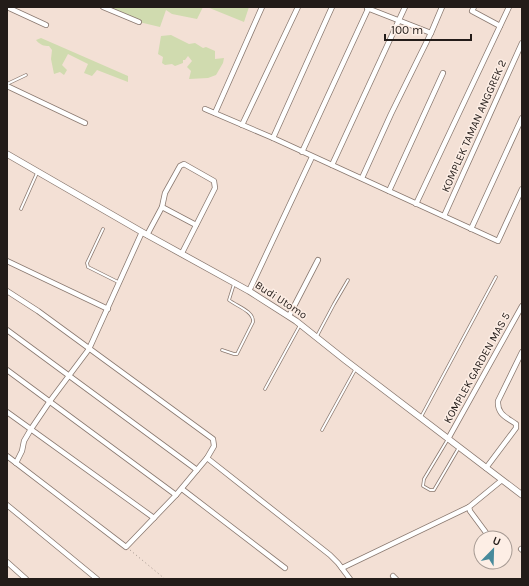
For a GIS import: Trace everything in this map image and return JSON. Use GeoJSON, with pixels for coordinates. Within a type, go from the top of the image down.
{"type":"FeatureCollection","features":[{"type":"Feature","properties":{"kind":"street"},"geometry":{"type":"LineString","coordinates":[[7,7],[46,25]]}},
{"type":"Feature","properties":{"kind":"street"},"geometry":{"type":"LineString","coordinates":[[103,7],[139,22]]}},
{"type":"Feature","properties":{"kind":"street"},"geometry":{"type":"LineString","coordinates":[[214,113],[262,7]]}},
{"type":"Feature","properties":{"kind":"street"},"geometry":{"type":"LineString","coordinates":[[242,125],[298,7]]}},
{"type":"Feature","properties":{"kind":"street"},"geometry":{"type":"LineString","coordinates":[[273,138],[332,7]]}},
{"type":"Feature","properties":{"kind":"street"},"geometry":{"type":"LineString","coordinates":[[302,152],[368,7],[431,33]]}},
{"type":"Feature","properties":{"kind":"street"},"geometry":{"type":"LineString","coordinates":[[332,165],[405,7]]}},
{"type":"Feature","properties":{"kind":"street"},"geometry":{"type":"LineString","coordinates":[[362,178],[442,7]]}},
{"type":"Feature","properties":{"kind":"street"},"geometry":{"type":"LineString","coordinates":[[474,7],[472,11],[500,26]]}},
{"type":"Feature","properties":{"kind":"street"},"geometry":{"type":"LineString","coordinates":[[416,204],[509,7]]}},
{"type":"Feature","properties":{"kind":"street","name":"KOMPLEK TAMAN ANGGREK 2"},"geometry":{"type":"LineString","coordinates":[[444,216],[522,43]]}},
{"type":"Feature","properties":{"kind":"street"},"geometry":{"type":"LineString","coordinates":[[389,191],[443,73]]}},
{"type":"Feature","properties":{"kind":"street"},"geometry":{"type":"LineString","coordinates":[[7,85],[85,123]]}},
{"type":"Feature","properties":{"kind":"street"},"geometry":{"type":"LineString","coordinates":[[205,109],[362,178],[498,241],[522,189]]}},
{"type":"Feature","properties":{"kind":"street"},"geometry":{"type":"LineString","coordinates":[[471,229],[522,118]]}},
{"type":"Feature","properties":{"kind":"street","name":"Budi Utomo"},"geometry":{"type":"LineString","coordinates":[[7,154],[144,233],[235,283],[289,316],[356,369],[522,495]]}},
{"type":"Feature","properties":{"kind":"street"},"geometry":{"type":"LineString","coordinates":[[248,291],[312,157]]}},
{"type":"Feature","properties":{"kind":"street"},"geometry":{"type":"LineString","coordinates":[[16,463],[31,429],[89,349],[108,309],[118,282],[144,233],[162,207],[165,193],[180,166],[184,164],[214,181],[215,188],[182,253]]}},
{"type":"Feature","properties":{"kind":"street"},"geometry":{"type":"LineString","coordinates":[[162,207],[196,225]]}},
{"type":"Feature","properties":{"kind":"street"},"geometry":{"type":"LineString","coordinates":[[289,316],[318,260]]}},
{"type":"Feature","properties":{"kind":"street"},"geometry":{"type":"LineString","coordinates":[[7,261],[108,309]]}},
{"type":"Feature","properties":{"kind":"street"},"geometry":{"type":"LineString","coordinates":[[7,291],[38,311],[213,439],[214,446],[207,458],[182,489],[126,547],[7,456]]}},
{"type":"Feature","properties":{"kind":"street","name":"KOMPLEK GARDEN MAS 5"},"geometry":{"type":"LineString","coordinates":[[448,439],[522,306]]}},
{"type":"Feature","properties":{"kind":"street"},"geometry":{"type":"LineString","coordinates":[[7,330],[197,470]]}},
{"type":"Feature","properties":{"kind":"street"},"geometry":{"type":"LineString","coordinates":[[486,468],[516,428],[516,424],[500,413],[498,401],[522,352]]}},
{"type":"Feature","properties":{"kind":"street"},"geometry":{"type":"LineString","coordinates":[[7,370],[176,495]]}},
{"type":"Feature","properties":{"kind":"street"},"geometry":{"type":"LineString","coordinates":[[7,412],[154,518]]}},
{"type":"Feature","properties":{"kind":"street"},"geometry":{"type":"LineString","coordinates":[[207,458],[330,555],[350,579]]}},
{"type":"Feature","properties":{"kind":"street"},"geometry":{"type":"LineString","coordinates":[[342,568],[470,507],[502,480]]}},
{"type":"Feature","properties":{"kind":"street"},"geometry":{"type":"LineString","coordinates":[[182,489],[285,568]]}},
{"type":"Feature","properties":{"kind":"street"},"geometry":{"type":"LineString","coordinates":[[7,505],[97,579]]}},
{"type":"Feature","properties":{"kind":"street"},"geometry":{"type":"LineString","coordinates":[[470,507],[470,511],[484,530]]}},
{"type":"Feature","properties":{"kind":"street"},"geometry":{"type":"LineString","coordinates":[[7,562],[26,579]]}},
{"type":"Feature","properties":{"kind":"lane"},"geometry":{"type":"LineString","coordinates":[[7,85],[26,76]]}},
{"type":"Feature","properties":{"kind":"lane"},"geometry":{"type":"LineString","coordinates":[[21,209],[38,172]]}},
{"type":"Feature","properties":{"kind":"lane"},"geometry":{"type":"LineString","coordinates":[[103,229],[87,263],[88,266],[118,282]]}},
{"type":"Feature","properties":{"kind":"lane"},"geometry":{"type":"LineString","coordinates":[[421,418],[496,277]]}},
{"type":"Feature","properties":{"kind":"lane"},"geometry":{"type":"LineString","coordinates":[[317,337],[348,280]]}},
{"type":"Feature","properties":{"kind":"lane"},"geometry":{"type":"LineString","coordinates":[[222,350],[237,354],[254,319],[251,314],[229,300],[235,283]]}},
{"type":"Feature","properties":{"kind":"lane"},"geometry":{"type":"LineString","coordinates":[[265,389],[300,324]]}},
{"type":"Feature","properties":{"kind":"lane"},"geometry":{"type":"LineString","coordinates":[[322,430],[356,369]]}},
{"type":"Feature","properties":{"kind":"lane"},"geometry":{"type":"LineString","coordinates":[[448,439],[424,479],[423,486],[430,490],[434,490],[459,448]]}},
{"type":"Feature","properties":{"kind":"path"},"geometry":{"type":"LineString","coordinates":[[126,547],[165,579]]}},
{"type":"Feature","properties":{"kind":"green space"},"geometry":{"type":"Polygon","coordinates":[[[104,7],[203,7],[197,19],[172,14],[166,10],[160,27],[139,22],[104,7]]]}},
{"type":"Feature","properties":{"kind":"green space"},"geometry":{"type":"Polygon","coordinates":[[[207,7],[249,7],[244,22],[207,7]]]}},
{"type":"Feature","properties":{"kind":"green space"},"geometry":{"type":"Polygon","coordinates":[[[171,35],[189,44],[195,43],[203,48],[206,47],[215,51],[215,59],[224,58],[223,63],[216,75],[208,78],[189,79],[191,71],[187,67],[192,61],[188,56],[185,60],[183,60],[183,63],[175,66],[172,64],[165,65],[162,63],[163,57],[158,54],[161,36],[171,35]]]}},
{"type":"Feature","properties":{"kind":"green space"},"geometry":{"type":"Polygon","coordinates":[[[41,38],[128,76],[128,82],[97,70],[92,76],[84,73],[88,64],[68,54],[62,65],[67,70],[64,75],[60,72],[54,74],[51,59],[52,50],[49,46],[42,45],[36,40],[41,38]]]}}]}
